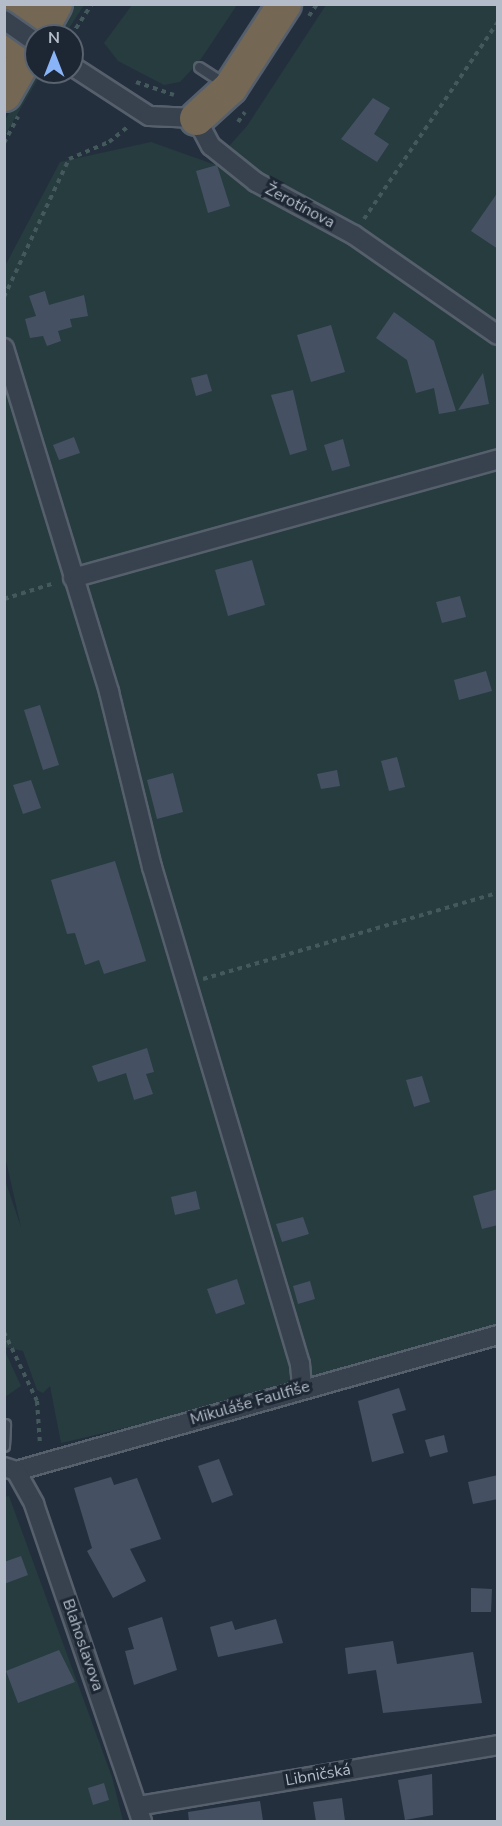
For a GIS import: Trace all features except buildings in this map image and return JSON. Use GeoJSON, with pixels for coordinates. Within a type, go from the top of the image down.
{"type":"FeatureCollection","features":[{"type":"Feature","properties":{"kind":"highway"},"geometry":{"type":"LineString","coordinates":[[4,94],[21,29],[55,4]]}},
{"type":"Feature","properties":{"kind":"highway"},"geometry":{"type":"LineString","coordinates":[[188,107],[230,87],[284,4]]}},
{"type":"Feature","properties":{"kind":"street"},"geometry":{"type":"LineString","coordinates":[[84,74],[139,110],[166,120],[188,107]]}},
{"type":"Feature","properties":{"kind":"street","name":"Žerotínova"},"geometry":{"type":"LineString","coordinates":[[188,107],[211,146],[231,164],[354,235],[498,335]]}},
{"type":"Feature","properties":{"kind":"street"},"geometry":{"type":"LineString","coordinates":[[4,348],[109,692],[152,867],[191,983],[300,1364],[302,1389]]}},
{"type":"Feature","properties":{"kind":"street"},"geometry":{"type":"LineString","coordinates":[[73,578],[498,459]]}},
{"type":"Feature","properties":{"kind":"street","name":"Mikuláše Faulfiše"},"geometry":{"type":"LineString","coordinates":[[10,1469],[498,1335]]}},
{"type":"Feature","properties":{"kind":"street","name":"Blahoslavova"},"geometry":{"type":"LineString","coordinates":[[10,1469],[34,1504],[140,1814]]}},
{"type":"Feature","properties":{"kind":"street","name":"Libničská"},"geometry":{"type":"LineString","coordinates":[[140,1814],[498,1745]]}},
{"type":"Feature","properties":{"kind":"lane"},"geometry":{"type":"LineString","coordinates":[[199,67],[230,87]]}},
{"type":"Feature","properties":{"kind":"lane"},"geometry":{"type":"LineString","coordinates":[[4,1446],[5,1424]]}},
{"type":"Feature","properties":{"kind":"path"},"geometry":{"type":"LineString","coordinates":[[79,24],[92,4]]}},
{"type":"Feature","properties":{"kind":"path"},"geometry":{"type":"LineString","coordinates":[[354,235],[498,22]]}},
{"type":"Feature","properties":{"kind":"path"},"geometry":{"type":"LineString","coordinates":[[131,80],[188,107]]}},
{"type":"Feature","properties":{"kind":"path"},"geometry":{"type":"LineString","coordinates":[[4,297],[69,159],[109,142],[139,110]]}},
{"type":"Feature","properties":{"kind":"path"},"geometry":{"type":"LineString","coordinates":[[4,599],[73,578]]}},
{"type":"Feature","properties":{"kind":"path"},"geometry":{"type":"LineString","coordinates":[[191,983],[498,893]]}},
{"type":"Feature","properties":{"kind":"path"},"geometry":{"type":"LineString","coordinates":[[4,1332],[37,1401],[38,1425]]}},
{"type":"Feature","properties":{"kind":"green space"},"geometry":{"type":"Polygon","coordinates":[[[75,5],[84,5],[72,24],[63,24],[75,5]]]}},
{"type":"Feature","properties":{"kind":"green space"},"geometry":{"type":"Polygon","coordinates":[[[132,5],[237,5],[199,62],[180,82],[164,85],[118,61],[104,43],[132,5]]]}},
{"type":"Feature","properties":{"kind":"green space"},"geometry":{"type":"Polygon","coordinates":[[[326,5],[497,5],[497,1341],[61,1443],[50,1386],[43,1393],[37,1390],[23,1351],[5,1347],[4,1177],[21,1227],[4,1152],[5,266],[60,162],[151,142],[213,164],[247,126],[326,5]]]}},
{"type":"Feature","properties":{"kind":"green space"},"geometry":{"type":"Polygon","coordinates":[[[26,84],[35,84],[5,135],[5,120],[26,84]]]}},
{"type":"Feature","properties":{"kind":"green space"},"geometry":{"type":"Polygon","coordinates":[[[4,1349],[21,1386],[5,1397],[4,1397],[4,1349]]]}},
{"type":"Feature","properties":{"kind":"green space"},"geometry":{"type":"Polygon","coordinates":[[[9,1496],[112,1777],[123,1821],[5,1822],[4,1497],[9,1496]]]}}]}
